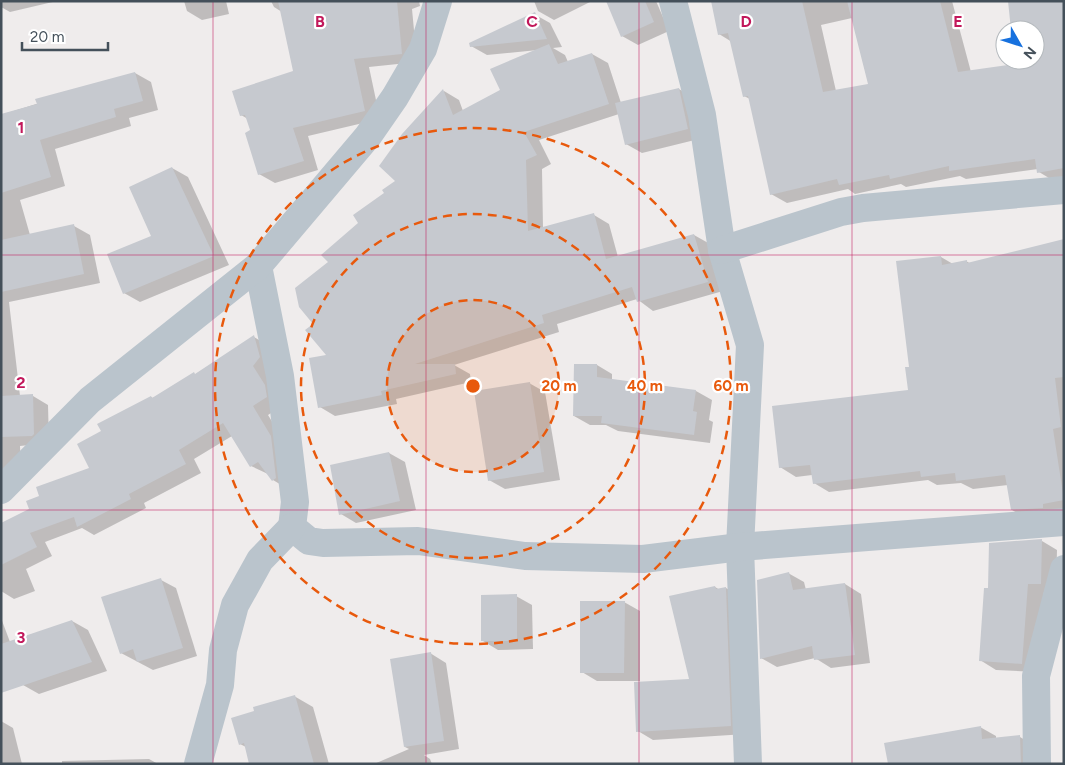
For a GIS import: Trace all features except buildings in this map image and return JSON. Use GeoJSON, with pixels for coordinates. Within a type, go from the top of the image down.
{"type":"FeatureCollection","features":[{"type":"Feature","properties":{"kind":"street"},"geometry":{"type":"LineString","coordinates":[[1,490],[90,400],[258,266],[368,136],[395,97],[423,49],[438,1]]}},
{"type":"Feature","properties":{"kind":"street"},"geometry":{"type":"LineString","coordinates":[[673,1],[702,115],[722,250],[750,345],[740,546],[748,764]]}},
{"type":"Feature","properties":{"kind":"street"},"geometry":{"type":"LineString","coordinates":[[722,250],[841,212],[863,208],[1064,190]]}},
{"type":"Feature","properties":{"kind":"street"},"geometry":{"type":"LineString","coordinates":[[198,764],[220,685],[223,650],[235,605],[260,560],[292,528],[295,502],[280,376],[258,266]]}},
{"type":"Feature","properties":{"kind":"street"},"geometry":{"type":"LineString","coordinates":[[292,528],[309,541],[324,544],[418,541],[525,556],[643,559],[740,546],[1064,522]]}},
{"type":"Feature","properties":{"kind":"street"},"geometry":{"type":"LineString","coordinates":[[1037,764],[1036,676],[1064,569]]}}]}
